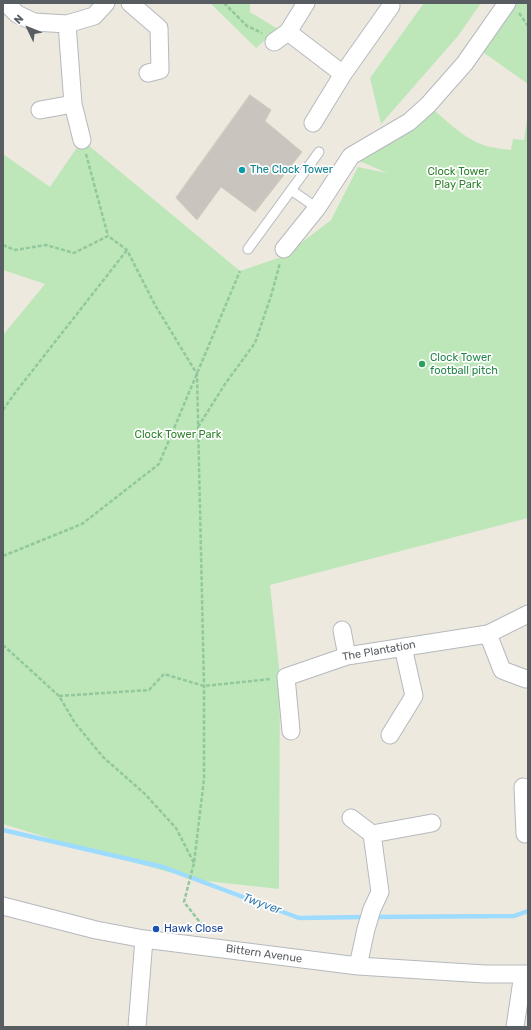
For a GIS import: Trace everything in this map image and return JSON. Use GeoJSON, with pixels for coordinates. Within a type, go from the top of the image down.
{"type":"FeatureCollection","features":[{"type":"Feature","properties":{"kind":"street"},"geometry":{"type":"LineString","coordinates":[[6,3],[17,14],[34,22],[67,24],[94,16],[106,3]]}},
{"type":"Feature","properties":{"kind":"street"},"geometry":{"type":"LineString","coordinates":[[130,3],[159,28],[160,70],[148,73]]}},
{"type":"Feature","properties":{"kind":"street"},"geometry":{"type":"LineString","coordinates":[[274,42],[288,32],[306,3]]}},
{"type":"Feature","properties":{"kind":"street"},"geometry":{"type":"LineString","coordinates":[[284,249],[317,208],[351,156],[409,122],[428,105],[465,63],[507,3]]}},
{"type":"Feature","properties":{"kind":"street"},"geometry":{"type":"LineString","coordinates":[[313,123],[343,74],[390,6]]}},
{"type":"Feature","properties":{"kind":"street"},"geometry":{"type":"LineString","coordinates":[[67,24],[73,104],[82,140]]}},
{"type":"Feature","properties":{"kind":"street"},"geometry":{"type":"LineString","coordinates":[[288,32],[343,74]]}},
{"type":"Feature","properties":{"kind":"street"},"geometry":{"type":"LineString","coordinates":[[40,110],[73,104]]}},
{"type":"Feature","properties":{"kind":"street","name":"The Plantation"},"geometry":{"type":"LineString","coordinates":[[286,677],[347,656],[488,634],[528,614]]}},
{"type":"Feature","properties":{"kind":"street"},"geometry":{"type":"LineString","coordinates":[[342,630],[347,656]]}},
{"type":"Feature","properties":{"kind":"street"},"geometry":{"type":"LineString","coordinates":[[488,634],[502,670],[526,678]]}},
{"type":"Feature","properties":{"kind":"street"},"geometry":{"type":"LineString","coordinates":[[390,735],[414,696],[403,647]]}},
{"type":"Feature","properties":{"kind":"street"},"geometry":{"type":"LineString","coordinates":[[286,677],[291,731]]}},
{"type":"Feature","properties":{"kind":"street"},"geometry":{"type":"LineString","coordinates":[[523,787],[526,811],[525,834]]}},
{"type":"Feature","properties":{"kind":"street"},"geometry":{"type":"LineString","coordinates":[[351,818],[372,834],[380,892],[372,909],[366,929],[358,966]]}},
{"type":"Feature","properties":{"kind":"street"},"geometry":{"type":"LineString","coordinates":[[372,834],[432,822]]}},
{"type":"Feature","properties":{"kind":"street","name":"Bittern Avenue"},"geometry":{"type":"LineString","coordinates":[[3,906],[96,930],[144,939],[358,966],[484,974],[525,974]]}},
{"type":"Feature","properties":{"kind":"street"},"geometry":{"type":"LineString","coordinates":[[137,1027],[144,939]]}},
{"type":"Feature","properties":{"kind":"street"},"geometry":{"type":"LineString","coordinates":[[515,1027],[525,974]]}},
{"type":"Feature","properties":{"kind":"lane"},"geometry":{"type":"LineString","coordinates":[[248,249],[319,152]]}},
{"type":"Feature","properties":{"kind":"lane"},"geometry":{"type":"LineString","coordinates":[[291,190],[317,208]]}},
{"type":"Feature","properties":{"kind":"path"},"geometry":{"type":"LineString","coordinates":[[224,3],[247,26],[265,34],[274,42]]}},
{"type":"Feature","properties":{"kind":"path"},"geometry":{"type":"LineString","coordinates":[[82,140],[108,236],[128,250],[155,306],[197,374],[204,686],[204,779],[194,863],[184,902],[204,926],[216,947]]}},
{"type":"Feature","properties":{"kind":"path"},"geometry":{"type":"LineString","coordinates":[[3,245],[15,250],[46,245],[74,253],[108,236]]}},
{"type":"Feature","properties":{"kind":"path"},"geometry":{"type":"LineString","coordinates":[[198,428],[225,384],[255,343],[271,296],[284,249]]}},
{"type":"Feature","properties":{"kind":"path"},"geometry":{"type":"LineString","coordinates":[[3,410],[128,250]]}},
{"type":"Feature","properties":{"kind":"path"},"geometry":{"type":"LineString","coordinates":[[3,556],[82,524],[159,464],[240,271]]}},
{"type":"Feature","properties":{"kind":"path"},"geometry":{"type":"LineString","coordinates":[[3,645],[59,696],[75,723],[103,757],[145,794],[176,828],[194,863]]}},
{"type":"Feature","properties":{"kind":"path"},"geometry":{"type":"LineString","coordinates":[[59,696],[149,690],[164,674],[204,686],[286,677]]}},
{"type":"Feature","properties":{"kind":"green space"},"geometry":{"type":"Polygon","coordinates":[[[210,3],[250,3],[250,12],[278,29],[256,48],[210,3]]]}},
{"type":"Feature","properties":{"kind":"green space"},"geometry":{"type":"Polygon","coordinates":[[[424,3],[481,3],[458,36],[381,124],[370,78],[424,3]]]}},
{"type":"Feature","properties":{"kind":"green space"},"geometry":{"type":"Polygon","coordinates":[[[507,3],[528,3],[528,84],[477,48],[507,3]]]}},
{"type":"Feature","properties":{"kind":"green space","name":"Clock Tower Park"},"geometry":{"type":"Polygon","coordinates":[[[428,105],[470,139],[486,146],[511,150],[513,139],[524,140],[528,113],[528,518],[270,585],[280,676],[279,889],[197,880],[3,824],[3,335],[45,284],[3,270],[3,154],[50,187],[82,140],[240,271],[284,256],[331,220],[358,167],[387,173],[355,159],[428,105]]]}},
{"type":"Feature","properties":{"kind":"building","name":"The Clock Tower"},"geometry":{"type":"Polygon","coordinates":[[[250,95],[271,110],[265,121],[302,152],[255,212],[221,187],[197,220],[176,198],[250,95]]]}},
{"type":"Feature","properties":{"kind":"waterway","name":"Twyver"},"geometry":{"type":"LineString","coordinates":[[3,830],[163,867],[299,918],[365,917]]}},
{"type":"Feature","properties":{"kind":"waterway","name":"Twyver"},"geometry":{"type":"LineString","coordinates":[[373,917],[514,916],[528,911]]}},
{"type":"Feature","properties":{"kind":"place","name":"The Clock Tower"},"geometry":{"type":"Point","coordinates":[242,170]}},
{"type":"Feature","properties":{"kind":"place","name":"Clock Tower football pitch"},"geometry":{"type":"Point","coordinates":[422,364]}},
{"type":"Feature","properties":{"kind":"place","name":"Hawk Close"},"geometry":{"type":"Point","coordinates":[156,929]}},
{"type":"Feature","properties":{"kind":"park label","name":"Clock Tower Play Park"},"geometry":{"type":"Point","coordinates":[458,178]}}]}
